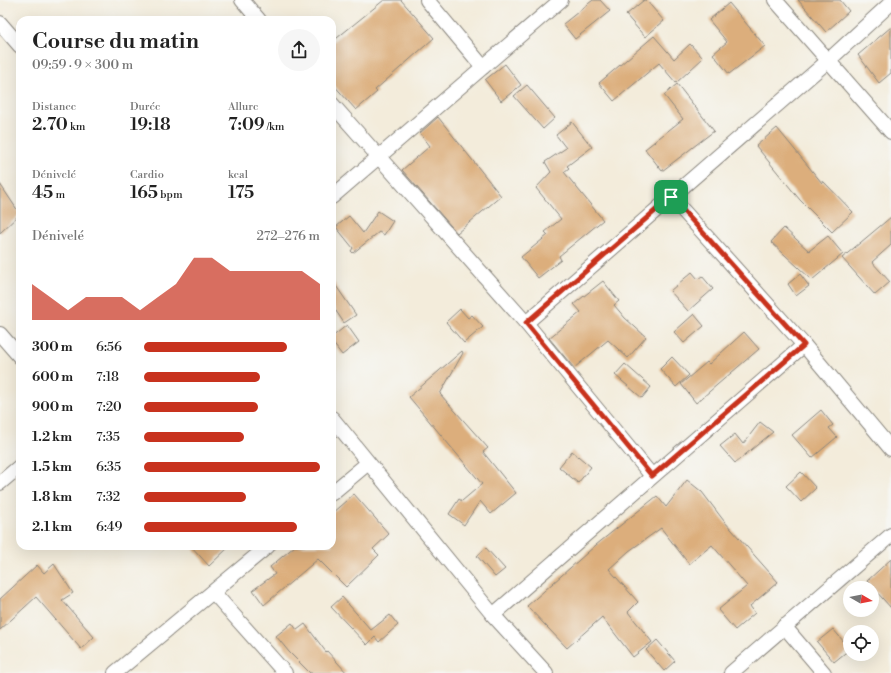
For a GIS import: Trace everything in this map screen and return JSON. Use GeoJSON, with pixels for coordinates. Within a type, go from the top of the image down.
{"type":"FeatureCollection","features":[{"type":"Feature","properties":{"kind":"street"},"geometry":{"type":"LineString","coordinates":[[242,0],[256,16]]}},
{"type":"Feature","properties":{"kind":"street"},"geometry":{"type":"LineString","coordinates":[[427,0],[483,67]]}},
{"type":"Feature","properties":{"kind":"street"},"geometry":{"type":"LineString","coordinates":[[336,194],[561,0]]}},
{"type":"Feature","properties":{"kind":"street"},"geometry":{"type":"LineString","coordinates":[[775,0],[891,132]]}},
{"type":"Feature","properties":{"kind":"street"},"geometry":{"type":"LineString","coordinates":[[526,323],[829,60],[891,3]]}},
{"type":"Feature","properties":{"kind":"street"},"geometry":{"type":"LineString","coordinates":[[0,23],[16,41]]}},
{"type":"Feature","properties":{"kind":"street"},"geometry":{"type":"LineString","coordinates":[[336,109],[526,323],[652,476]]}},
{"type":"Feature","properties":{"kind":"street"},"geometry":{"type":"LineString","coordinates":[[671,197],[804,345],[891,449]]}},
{"type":"Feature","properties":{"kind":"street"},"geometry":{"type":"LineString","coordinates":[[0,334],[16,353]]}},
{"type":"Feature","properties":{"kind":"street"},"geometry":{"type":"LineString","coordinates":[[493,616],[804,345]]}},
{"type":"Feature","properties":{"kind":"street"},"geometry":{"type":"LineString","coordinates":[[336,423],[493,616],[546,673]]}},
{"type":"Feature","properties":{"kind":"street"},"geometry":{"type":"LineString","coordinates":[[336,490],[368,463]]}},
{"type":"Feature","properties":{"kind":"street"},"geometry":{"type":"LineString","coordinates":[[0,483],[16,469]]}},
{"type":"Feature","properties":{"kind":"street"},"geometry":{"type":"LineString","coordinates":[[731,673],[891,535]]}},
{"type":"Feature","properties":{"kind":"street"},"geometry":{"type":"LineString","coordinates":[[115,673],[263,550]]}},
{"type":"Feature","properties":{"kind":"street"},"geometry":{"type":"LineString","coordinates":[[213,592],[285,673]]}},
{"type":"Feature","properties":{"kind":"street"},"geometry":{"type":"LineString","coordinates":[[784,626],[824,673]]}},
{"type":"Feature","properties":{"kind":"building"},"geometry":{"type":"Polygon","coordinates":[[[384,0],[401,0],[434,38],[375,90],[377,92],[356,110],[336,88],[336,39],[384,0]]]}},
{"type":"Feature","properties":{"kind":"building"},"geometry":{"type":"Polygon","coordinates":[[[593,0],[600,0],[610,11],[575,39],[563,24],[593,0]]]}},
{"type":"Feature","properties":{"kind":"building"},"geometry":{"type":"Polygon","coordinates":[[[646,0],[664,21],[645,37],[626,15],[646,0]]]}},
{"type":"Feature","properties":{"kind":"building"},"geometry":{"type":"Polygon","coordinates":[[[798,0],[840,0],[849,11],[826,32],[798,0]]]}},
{"type":"Feature","properties":{"kind":"building"},"geometry":{"type":"Polygon","coordinates":[[[729,3],[765,46],[729,74],[713,54],[727,42],[709,20],[729,3]]]}},
{"type":"Feature","properties":{"kind":"building"},"geometry":{"type":"Polygon","coordinates":[[[891,27],[891,73],[879,83],[858,55],[891,27]]]}},
{"type":"Feature","properties":{"kind":"building"},"geometry":{"type":"Polygon","coordinates":[[[654,36],[674,59],[690,44],[703,58],[676,83],[659,63],[614,101],[599,83],[654,36]]]}},
{"type":"Feature","properties":{"kind":"building"},"geometry":{"type":"Polygon","coordinates":[[[505,64],[521,85],[501,101],[485,80],[505,64]]]}},
{"type":"Feature","properties":{"kind":"building"},"geometry":{"type":"Polygon","coordinates":[[[677,84],[714,131],[662,171],[645,149],[683,119],[664,95],[677,84]]]}},
{"type":"Feature","properties":{"kind":"building"},"geometry":{"type":"Polygon","coordinates":[[[527,85],[555,118],[543,129],[514,96],[527,85]]]}},
{"type":"Feature","properties":{"kind":"building"},"geometry":{"type":"Polygon","coordinates":[[[438,117],[501,196],[457,233],[402,170],[430,146],[420,133],[438,117]]]}},
{"type":"Feature","properties":{"kind":"building"},"geometry":{"type":"Polygon","coordinates":[[[572,122],[592,147],[567,166],[569,168],[564,172],[603,220],[559,256],[561,260],[538,278],[521,257],[548,235],[545,232],[561,219],[536,188],[551,172],[545,162],[566,148],[556,135],[572,122]]]}},
{"type":"Feature","properties":{"kind":"building"},"geometry":{"type":"Polygon","coordinates":[[[777,128],[822,183],[823,181],[853,212],[832,232],[800,200],[756,146],[777,128]]]}},
{"type":"Feature","properties":{"kind":"building"},"geometry":{"type":"Polygon","coordinates":[[[0,184],[16,208],[16,218],[0,233],[0,184]]]}},
{"type":"Feature","properties":{"kind":"building"},"geometry":{"type":"Polygon","coordinates":[[[378,211],[393,221],[384,235],[379,232],[353,253],[351,251],[353,248],[336,227],[349,216],[363,233],[378,211]]]}},
{"type":"Feature","properties":{"kind":"building"},"geometry":{"type":"Polygon","coordinates":[[[891,217],[891,245],[872,262],[890,282],[875,295],[842,258],[891,217]]]}},
{"type":"Feature","properties":{"kind":"building"},"geometry":{"type":"Polygon","coordinates":[[[784,228],[809,251],[828,236],[843,254],[812,280],[771,242],[784,228]]]}},
{"type":"Feature","properties":{"kind":"building"},"geometry":{"type":"Polygon","coordinates":[[[692,272],[698,279],[702,276],[713,289],[688,311],[670,291],[692,272]]]}},
{"type":"Feature","properties":{"kind":"building"},"geometry":{"type":"Polygon","coordinates":[[[800,274],[809,286],[796,296],[788,284],[800,274]]]}},
{"type":"Feature","properties":{"kind":"building"},"geometry":{"type":"Polygon","coordinates":[[[603,281],[619,301],[614,305],[625,318],[646,337],[628,358],[608,340],[574,368],[549,338],[581,312],[574,304],[603,281]]]}},
{"type":"Feature","properties":{"kind":"building"},"geometry":{"type":"Polygon","coordinates":[[[336,286],[356,315],[344,323],[336,311],[336,286]]]}},
{"type":"Feature","properties":{"kind":"building"},"geometry":{"type":"Polygon","coordinates":[[[460,309],[468,318],[472,315],[483,327],[464,343],[446,322],[460,309]]]}},
{"type":"Feature","properties":{"kind":"building"},"geometry":{"type":"Polygon","coordinates":[[[694,314],[704,326],[684,343],[674,332],[694,314]]]}},
{"type":"Feature","properties":{"kind":"building"},"geometry":{"type":"Polygon","coordinates":[[[347,325],[359,342],[342,355],[336,347],[336,334],[347,325]]]}},
{"type":"Feature","properties":{"kind":"building"},"geometry":{"type":"Polygon","coordinates":[[[744,332],[759,349],[696,403],[681,384],[707,362],[709,364],[744,332]]]}},
{"type":"Feature","properties":{"kind":"building"},"geometry":{"type":"Polygon","coordinates":[[[462,351],[463,353],[440,394],[488,448],[483,452],[516,493],[491,514],[480,501],[464,525],[449,514],[459,499],[462,501],[482,484],[409,397],[462,351]]]}},
{"type":"Feature","properties":{"kind":"building"},"geometry":{"type":"Polygon","coordinates":[[[672,357],[689,375],[676,387],[660,369],[672,357]]]}},
{"type":"Feature","properties":{"kind":"building"},"geometry":{"type":"Polygon","coordinates":[[[625,364],[651,387],[642,398],[615,375],[625,364]]]}},
{"type":"Feature","properties":{"kind":"building"},"geometry":{"type":"Polygon","coordinates":[[[821,410],[833,425],[829,428],[837,437],[812,458],[792,435],[821,410]]]}},
{"type":"Feature","properties":{"kind":"building"},"geometry":{"type":"Polygon","coordinates":[[[760,422],[773,432],[735,463],[720,446],[735,434],[743,444],[760,422]]]}},
{"type":"Feature","properties":{"kind":"building"},"geometry":{"type":"Polygon","coordinates":[[[572,451],[591,467],[578,483],[559,467],[572,451]]]}},
{"type":"Feature","properties":{"kind":"building"},"geometry":{"type":"Polygon","coordinates":[[[801,472],[816,488],[801,502],[786,486],[801,472]]]}},
{"type":"Feature","properties":{"kind":"building"},"geometry":{"type":"Polygon","coordinates":[[[687,480],[702,492],[724,521],[778,582],[750,606],[755,613],[735,630],[718,610],[747,586],[712,545],[689,564],[661,528],[629,551],[609,569],[638,602],[628,612],[652,642],[633,657],[602,617],[567,648],[527,606],[596,545],[657,496],[666,507],[687,480]]]}},
{"type":"Feature","properties":{"kind":"building"},"geometry":{"type":"Polygon","coordinates":[[[354,494],[389,534],[373,549],[379,555],[346,587],[318,559],[264,605],[253,590],[275,574],[270,567],[290,550],[336,550],[336,510],[354,494]]]}},
{"type":"Feature","properties":{"kind":"building"},"geometry":{"type":"Polygon","coordinates":[[[486,548],[505,569],[495,577],[477,556],[486,548]]]}},
{"type":"Feature","properties":{"kind":"building"},"geometry":{"type":"Polygon","coordinates":[[[195,550],[226,550],[209,566],[195,550]]]}},
{"type":"Feature","properties":{"kind":"building"},"geometry":{"type":"Polygon","coordinates":[[[891,559],[891,608],[879,594],[879,581],[867,581],[891,559]]]}},
{"type":"Feature","properties":{"kind":"building"},"geometry":{"type":"Polygon","coordinates":[[[54,564],[73,593],[62,600],[94,637],[81,649],[36,597],[0,630],[0,599],[37,565],[44,573],[54,564]]]}},
{"type":"Feature","properties":{"kind":"building"},"geometry":{"type":"Polygon","coordinates":[[[342,597],[371,630],[390,615],[398,625],[379,642],[375,637],[367,645],[331,607],[342,597]]]}},
{"type":"Feature","properties":{"kind":"building"},"geometry":{"type":"Polygon","coordinates":[[[292,623],[297,630],[305,624],[326,652],[327,651],[347,673],[310,673],[289,652],[276,636],[292,623]]]}},
{"type":"Feature","properties":{"kind":"building"},"geometry":{"type":"Polygon","coordinates":[[[833,629],[843,641],[843,655],[834,662],[817,642],[833,629]]]}},
{"type":"Feature","properties":{"kind":"building"},"geometry":{"type":"Polygon","coordinates":[[[657,640],[675,661],[664,671],[646,650],[657,640]]]}},
{"type":"Feature","properties":{"kind":"route"},"geometry":{"type":"LineString","coordinates":[[671,197],[804,345],[652,476],[526,323],[671,197]]}}]}
